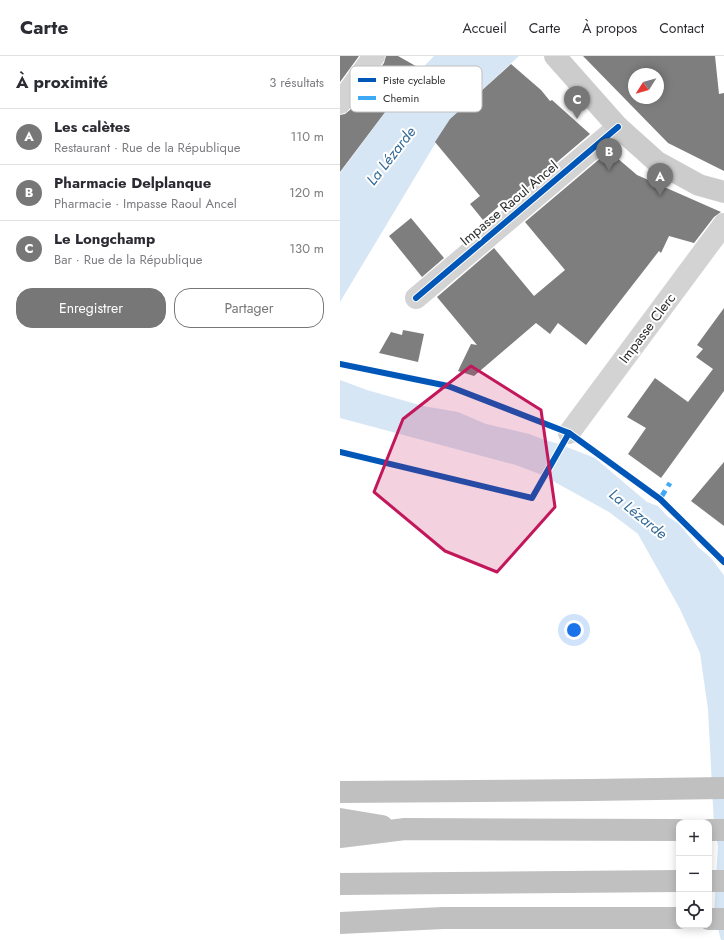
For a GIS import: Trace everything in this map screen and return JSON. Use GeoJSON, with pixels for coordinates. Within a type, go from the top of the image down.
{"type":"FeatureCollection","features":[{"type":"Feature","properties":{"kind":"highway"},"geometry":{"type":"LineString","coordinates":[[340,792],[724,788]]}},
{"type":"Feature","properties":{"kind":"highway"},"geometry":{"type":"LineString","coordinates":[[340,818],[404,829]]}},
{"type":"Feature","properties":{"kind":"highway"},"geometry":{"type":"LineString","coordinates":[[340,838],[404,829],[676,830]]}},
{"type":"Feature","properties":{"kind":"highway"},"geometry":{"type":"LineString","coordinates":[[712,830],[724,830]]}},
{"type":"Feature","properties":{"kind":"highway"},"geometry":{"type":"LineString","coordinates":[[340,884],[676,881]]}},
{"type":"Feature","properties":{"kind":"highway"},"geometry":{"type":"LineString","coordinates":[[712,881],[724,881]]}},
{"type":"Feature","properties":{"kind":"highway"},"geometry":{"type":"LineString","coordinates":[[340,923],[443,918],[676,918]]}},
{"type":"Feature","properties":{"kind":"highway"},"geometry":{"type":"LineString","coordinates":[[712,918],[724,919]]}},
{"type":"Feature","properties":{"kind":"street"},"geometry":{"type":"LineString","coordinates":[[367,66],[374,56]]}},
{"type":"Feature","properties":{"kind":"street"},"geometry":{"type":"LineString","coordinates":[[564,59],[618,127],[657,162],[699,185],[724,192]]}},
{"type":"Feature","properties":{"kind":"street"},"geometry":{"type":"LineString","coordinates":[[340,103],[350,89]]}},
{"type":"Feature","properties":{"kind":"street","name":"Impasse Raoul Ancel"},"geometry":{"type":"LineString","coordinates":[[416,298],[618,127]]}},
{"type":"Feature","properties":{"kind":"street","name":"Impasse Clerc"},"geometry":{"type":"LineString","coordinates":[[569,432],[724,224]]}},
{"type":"Feature","properties":{"kind":"highlighted area"},"geometry":{"type":"Polygon","coordinates":[[[471,366],[541,410],[555,507],[497,572],[445,551],[374,492],[403,419],[471,366]]]}},
{"type":"Feature","properties":{"kind":"water"},"geometry":{"type":"Polygon","coordinates":[[[434,56],[519,56],[482,90],[482,66],[424,66],[434,56]]]}},
{"type":"Feature","properties":{"kind":"water","name":"La Lézarde"},"geometry":{"type":"Polygon","coordinates":[[[385,112],[458,112],[450,119],[340,302],[340,173],[385,112]]]}},
{"type":"Feature","properties":{"kind":"water","name":"La Lézarde"},"geometry":{"type":"Polygon","coordinates":[[[340,380],[367,390],[423,406],[458,412],[486,424],[529,434],[595,458],[647,502],[658,506],[667,516],[679,524],[698,547],[711,558],[723,574],[724,940],[721,940],[714,914],[718,846],[714,825],[708,709],[700,653],[680,609],[638,534],[609,512],[542,475],[516,465],[340,418],[340,380]]]}},
{"type":"Feature","properties":{"kind":"building"},"geometry":{"type":"Polygon","coordinates":[[[340,56],[359,56],[352,66],[350,66],[350,68],[340,82],[340,56]]]}},
{"type":"Feature","properties":{"kind":"building"},"geometry":{"type":"Polygon","coordinates":[[[386,56],[398,56],[416,66],[382,66],[386,56]]]}},
{"type":"Feature","properties":{"kind":"building"},"geometry":{"type":"Polygon","coordinates":[[[583,56],[715,56],[719,94],[724,93],[724,171],[668,143],[630,104],[664,104],[664,68],[628,68],[628,102],[583,56]]]}},
{"type":"Feature","properties":{"kind":"building"},"geometry":{"type":"Polygon","coordinates":[[[511,64],[541,90],[550,101],[552,100],[590,134],[509,203],[506,200],[483,220],[470,204],[480,196],[435,142],[450,119],[458,112],[482,112],[482,90],[511,64]]]}},
{"type":"Feature","properties":{"kind":"building"},"geometry":{"type":"Polygon","coordinates":[[[350,110],[350,112],[385,112],[340,172],[340,115],[345,114],[350,110]]]}},
{"type":"Feature","properties":{"kind":"building"},"geometry":{"type":"Polygon","coordinates":[[[609,151],[637,175],[721,212],[714,217],[694,243],[669,236],[661,253],[659,251],[586,345],[558,323],[550,334],[536,323],[474,376],[458,371],[471,344],[477,345],[437,297],[494,248],[534,296],[565,270],[525,222],[609,151]]]}},
{"type":"Feature","properties":{"kind":"building"},"geometry":{"type":"Polygon","coordinates":[[[411,218],[444,258],[422,277],[389,236],[411,218]]]}},
{"type":"Feature","properties":{"kind":"building"},"geometry":{"type":"Polygon","coordinates":[[[724,308],[724,391],[661,478],[628,454],[646,428],[627,417],[655,378],[688,402],[713,369],[696,357],[703,349],[697,345],[724,308]]]}},
{"type":"Feature","properties":{"kind":"building"},"geometry":{"type":"Polygon","coordinates":[[[403,330],[424,334],[418,362],[379,353],[391,332],[402,335],[403,330]]]}},
{"type":"Feature","properties":{"kind":"building"},"geometry":{"type":"Polygon","coordinates":[[[724,462],[724,526],[691,501],[724,462]]]}},
{"type":"Feature","properties":{"kind":"marked path"},"geometry":{"type":"LineString","coordinates":[[660,499],[670,483]]}},
{"type":"Feature","properties":{"kind":"cycle path"},"geometry":{"type":"LineString","coordinates":[[416,298],[618,127]]}},
{"type":"Feature","properties":{"kind":"cycle path"},"geometry":{"type":"LineString","coordinates":[[340,364],[448,386],[569,433],[660,499],[724,562]]}},
{"type":"Feature","properties":{"kind":"cycle path"},"geometry":{"type":"LineString","coordinates":[[340,452],[532,498],[569,433]]}},
{"type":"Feature","properties":{"kind":"place","name":"Le Longchamp"},"geometry":{"type":"Point","coordinates":[577,119]}},
{"type":"Feature","properties":{"kind":"place","name":"Pharmacie Delplanque"},"geometry":{"type":"Point","coordinates":[609,171]}},
{"type":"Feature","properties":{"kind":"place","name":"Les calètes"},"geometry":{"type":"Point","coordinates":[660,196]}}]}
